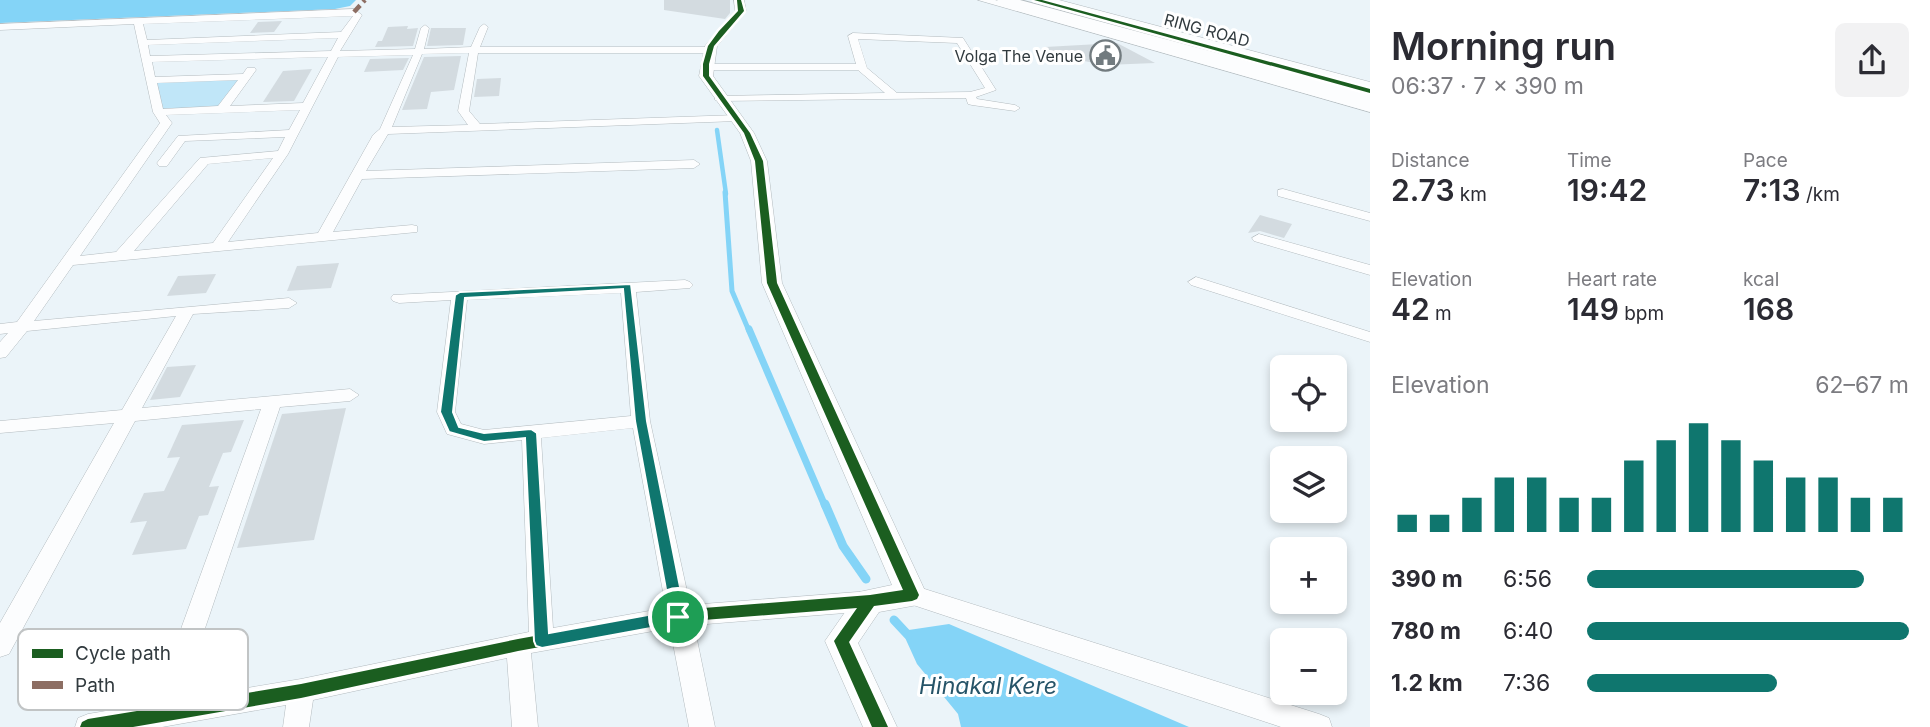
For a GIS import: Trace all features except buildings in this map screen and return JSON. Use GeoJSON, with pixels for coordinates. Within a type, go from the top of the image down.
{"type":"FeatureCollection","features":[{"type":"Feature","properties":{"kind":"highway","name":"RING ROAD"},"geometry":{"type":"LineString","coordinates":[[1004,0],[1370,100]]}},
{"type":"Feature","properties":{"kind":"highway","name":"RING ROAD"},"geometry":{"type":"LineString","coordinates":[[1036,0],[1370,88]]}},
{"type":"Feature","properties":{"kind":"street"},"geometry":{"type":"LineString","coordinates":[[739,0],[741,11],[730,25],[720,30],[707,58],[706,76],[719,98],[747,133],[762,174],[772,284],[912,595]]}},
{"type":"Feature","properties":{"kind":"street"},"geometry":{"type":"LineString","coordinates":[[983,0],[1370,108]]}},
{"type":"Feature","properties":{"kind":"street"},"geometry":{"type":"LineString","coordinates":[[1047,0],[1370,88]]}},
{"type":"Feature","properties":{"kind":"street"},"geometry":{"type":"LineString","coordinates":[[0,27],[354,12],[358,15],[344,36],[337,54],[306,106],[282,154],[218,246]]}},
{"type":"Feature","properties":{"kind":"street"},"geometry":{"type":"LineString","coordinates":[[0,353],[21,328],[166,123],[158,112],[138,21]]}},
{"type":"Feature","properties":{"kind":"street"},"geometry":{"type":"LineString","coordinates":[[477,128],[463,111],[474,50],[484,27]]}},
{"type":"Feature","properties":{"kind":"street"},"geometry":{"type":"LineString","coordinates":[[385,131],[419,51],[425,28]]}},
{"type":"Feature","properties":{"kind":"street"},"geometry":{"type":"LineString","coordinates":[[141,43],[344,36]]}},
{"type":"Feature","properties":{"kind":"street"},"geometry":{"type":"LineString","coordinates":[[719,98],[893,94],[970,96],[991,90],[960,40],[853,36],[861,67],[893,94]]}},
{"type":"Feature","properties":{"kind":"street"},"geometry":{"type":"LineString","coordinates":[[146,59],[474,50],[707,58],[861,67]]}},
{"type":"Feature","properties":{"kind":"street"},"geometry":{"type":"LineString","coordinates":[[222,109],[262,56]]}},
{"type":"Feature","properties":{"kind":"street"},"geometry":{"type":"LineString","coordinates":[[151,80],[246,77]]}},
{"type":"Feature","properties":{"kind":"street"},"geometry":{"type":"LineString","coordinates":[[970,96],[972,102],[1015,108]]}},
{"type":"Feature","properties":{"kind":"street"},"geometry":{"type":"LineString","coordinates":[[158,112],[306,106]]}},
{"type":"Feature","properties":{"kind":"street"},"geometry":{"type":"LineString","coordinates":[[324,236],[379,135],[385,131],[737,118]]}},
{"type":"Feature","properties":{"kind":"street"},"geometry":{"type":"LineString","coordinates":[[163,163],[182,138],[293,133]]}},
{"type":"Feature","properties":{"kind":"street"},"geometry":{"type":"LineString","coordinates":[[121,256],[204,161],[282,154]]}},
{"type":"Feature","properties":{"kind":"street"},"geometry":{"type":"LineString","coordinates":[[357,175],[694,164]]}},
{"type":"Feature","properties":{"kind":"street"},"geometry":{"type":"LineString","coordinates":[[1283,193],[1370,217]]}},
{"type":"Feature","properties":{"kind":"street"},"geometry":{"type":"LineString","coordinates":[[69,261],[412,229]]}},
{"type":"Feature","properties":{"kind":"street"},"geometry":{"type":"LineString","coordinates":[[1259,238],[1370,270]]}},
{"type":"Feature","properties":{"kind":"street"},"geometry":{"type":"LineString","coordinates":[[1196,282],[1370,337]]}},
{"type":"Feature","properties":{"kind":"street"},"geometry":{"type":"LineString","coordinates":[[400,298],[685,285]]}},
{"type":"Feature","properties":{"kind":"street"},"geometry":{"type":"LineString","coordinates":[[628,286],[641,421],[702,727]]}},
{"type":"Feature","properties":{"kind":"street"},"geometry":{"type":"LineString","coordinates":[[460,295],[446,412],[454,429],[484,437],[641,421]]}},
{"type":"Feature","properties":{"kind":"street"},"geometry":{"type":"LineString","coordinates":[[0,329],[187,310],[289,303]]}},
{"type":"Feature","properties":{"kind":"street"},"geometry":{"type":"LineString","coordinates":[[0,646],[187,310]]}},
{"type":"Feature","properties":{"kind":"street"},"geometry":{"type":"LineString","coordinates":[[0,427],[350,395]]}},
{"type":"Feature","properties":{"kind":"street"},"geometry":{"type":"LineString","coordinates":[[193,629],[273,401]]}},
{"type":"Feature","properties":{"kind":"street"},"geometry":{"type":"LineString","coordinates":[[525,727],[530,643],[531,433]]}},
{"type":"Feature","properties":{"kind":"street"},"geometry":{"type":"LineString","coordinates":[[248,700],[530,643],[678,617],[912,595],[1319,727]]}},
{"type":"Feature","properties":{"kind":"street"},"geometry":{"type":"LineString","coordinates":[[870,601],[841,641],[880,727]]}},
{"type":"Feature","properties":{"kind":"street"},"geometry":{"type":"LineString","coordinates":[[296,727],[301,691]]}},
{"type":"Feature","properties":{"kind":"street"},"geometry":{"type":"LineString","coordinates":[[163,714],[164,710]]}},
{"type":"Feature","properties":{"kind":"street"},"geometry":{"type":"LineString","coordinates":[[88,727],[187,710]]}},
{"type":"Feature","properties":{"kind":"shaded area"},"geometry":{"type":"Polygon","coordinates":[[[240,78],[219,107],[161,109],[154,82],[240,78]]]}},
{"type":"Feature","properties":{"kind":"water"},"geometry":{"type":"Polygon","coordinates":[[[0,0],[356,0],[350,6],[335,9],[0,23],[0,0]]]}},
{"type":"Feature","properties":{"kind":"water","name":"Hinakal Kere"},"geometry":{"type":"Polygon","coordinates":[[[949,624],[1189,727],[961,727],[958,714],[917,664],[902,631],[949,624]]]}},
{"type":"Feature","properties":{"kind":"waterway"},"geometry":{"type":"LineString","coordinates":[[717,130],[726,194]]}},
{"type":"Feature","properties":{"kind":"waterway"},"geometry":{"type":"LineString","coordinates":[[725,192],[732,291],[749,331]]}},
{"type":"Feature","properties":{"kind":"waterway"},"geometry":{"type":"LineString","coordinates":[[749,329],[825,506]]}},
{"type":"Feature","properties":{"kind":"waterway"},"geometry":{"type":"LineString","coordinates":[[825,504],[843,546],[866,579]]}},
{"type":"Feature","properties":{"kind":"waterway"},"geometry":{"type":"LineString","coordinates":[[894,620],[908,635]]}},
{"type":"Feature","properties":{"kind":"marked path"},"geometry":{"type":"LineString","coordinates":[[354,12],[365,0]]}},
{"type":"Feature","properties":{"kind":"cycle path"},"geometry":{"type":"LineString","coordinates":[[739,0],[741,11],[711,46],[706,76],[747,133],[759,161],[772,283],[912,595],[870,601],[841,641],[880,727]]}},
{"type":"Feature","properties":{"kind":"cycle path"},"geometry":{"type":"LineString","coordinates":[[1036,0],[1370,91]]}},
{"type":"Feature","properties":{"kind":"cycle path"},"geometry":{"type":"LineString","coordinates":[[248,700],[518,645],[678,616],[870,601]]}},
{"type":"Feature","properties":{"kind":"cycle path"},"geometry":{"type":"LineString","coordinates":[[88,727],[189,710]]}},
{"type":"Feature","properties":{"kind":"place","name":"Volga The Venue"},"geometry":{"type":"Point","coordinates":[1106,56]}},
{"type":"Feature","properties":{"kind":"route"},"geometry":{"type":"LineString","coordinates":[[628,286],[641,421],[678,617],[542,641],[531,433],[484,437],[454,429],[446,412],[460,295],[628,286]]}}]}
